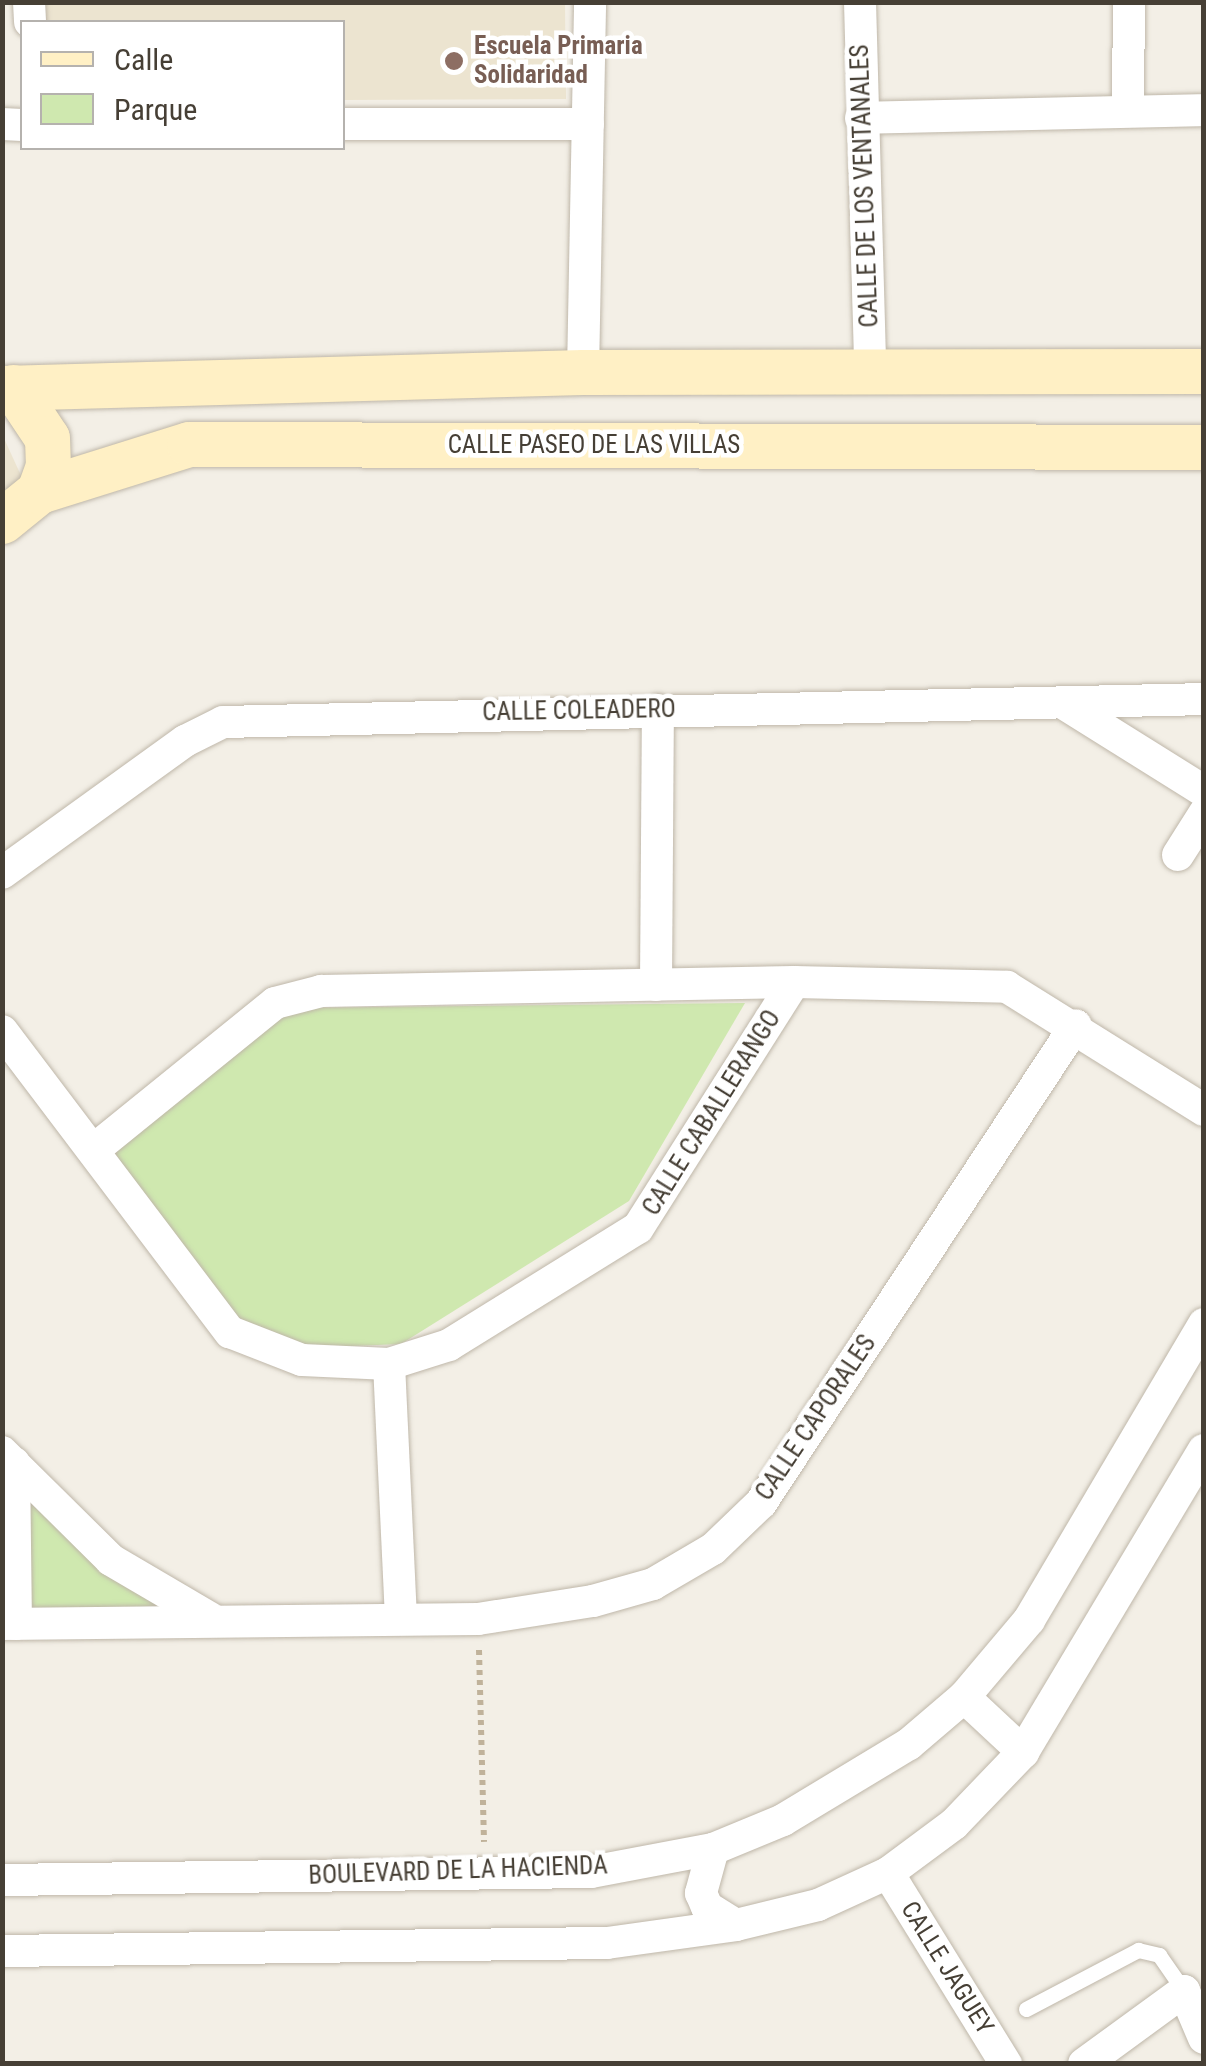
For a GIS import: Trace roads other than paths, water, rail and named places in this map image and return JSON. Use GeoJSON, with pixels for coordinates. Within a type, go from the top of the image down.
{"type":"FeatureCollection","features":[{"type":"Feature","properties":{"kind":"street"},"geometry":{"type":"LineString","coordinates":[[584,372],[590,2]]}},
{"type":"Feature","properties":{"kind":"street","name":"CALLE DE LOS VENTANALES"},"geometry":{"type":"LineString","coordinates":[[860,2],[870,370]]}},
{"type":"Feature","properties":{"kind":"street"},"geometry":{"type":"LineString","coordinates":[[1128,108],[1130,2]]}},
{"type":"Feature","properties":{"kind":"street"},"geometry":{"type":"LineString","coordinates":[[861,118],[1128,108],[1204,110]]}},
{"type":"Feature","properties":{"kind":"street"},"geometry":{"type":"LineString","coordinates":[[345,124],[588,124]]}},
{"type":"Feature","properties":{"kind":"street"},"geometry":{"type":"LineString","coordinates":[[8,387],[584,372],[1204,370]]}},
{"type":"Feature","properties":{"kind":"street"},"geometry":{"type":"LineString","coordinates":[[8,387],[47,438],[48,466],[39,491]]}},
{"type":"Feature","properties":{"kind":"street","name":"CALLE PASEO DE LAS VILLAS"},"geometry":{"type":"LineString","coordinates":[[2,521],[39,491],[189,444],[1204,447]]}},
{"type":"Feature","properties":{"kind":"street","name":"CALLE COLEADERO"},"geometry":{"type":"LineString","coordinates":[[2,873],[185,740],[223,722],[1204,700]]}},
{"type":"Feature","properties":{"kind":"street"},"geometry":{"type":"LineString","coordinates":[[1063,703],[1204,791]]}},
{"type":"Feature","properties":{"kind":"street"},"geometry":{"type":"LineString","coordinates":[[656,984],[658,710]]}},
{"type":"Feature","properties":{"kind":"street"},"geometry":{"type":"LineString","coordinates":[[1178,855],[1204,814]]}},
{"type":"Feature","properties":{"kind":"street","name":"CALLE CABALLERANGO"},"geometry":{"type":"LineString","coordinates":[[2,1031],[96,1148],[230,1332],[302,1360],[389,1364],[448,1345],[638,1228],[683,1168],[794,982]]}},
{"type":"Feature","properties":{"kind":"street","name":"CALLE CABALLERANGO"},"geometry":{"type":"LineString","coordinates":[[96,1148],[275,1003],[298,993],[794,982],[1007,986],[1076,1025],[1204,1110]]}},
{"type":"Feature","properties":{"kind":"street","name":"CALLE CAPORALES"},"geometry":{"type":"LineString","coordinates":[[9,1624],[210,1618],[478,1619],[593,1602],[653,1584],[713,1549],[761,1502],[1076,1025]]}},
{"type":"Feature","properties":{"kind":"street","name":"BOULEVARD DE LA HACIENDA"},"geometry":{"type":"LineString","coordinates":[[2,1880],[591,1872],[713,1849],[846,1784],[910,1744],[964,1697],[1029,1620],[1204,1324]]}},
{"type":"Feature","properties":{"kind":"street"},"geometry":{"type":"LineString","coordinates":[[389,1364],[401,1618]]}},
{"type":"Feature","properties":{"kind":"street"},"geometry":{"type":"LineString","coordinates":[[2,1951],[608,1944],[736,1925],[818,1904],[888,1873],[954,1824],[1024,1752],[1204,1450]]}},
{"type":"Feature","properties":{"kind":"street"},"geometry":{"type":"LineString","coordinates":[[8,1458],[111,1560],[210,1618]]}},
{"type":"Feature","properties":{"kind":"street"},"geometry":{"type":"LineString","coordinates":[[8,1458],[9,1624]]}},
{"type":"Feature","properties":{"kind":"street"},"geometry":{"type":"LineString","coordinates":[[964,1697],[1024,1752]]}},
{"type":"Feature","properties":{"kind":"street"},"geometry":{"type":"LineString","coordinates":[[713,1849],[701,1893],[707,1907],[736,1925]]}},
{"type":"Feature","properties":{"kind":"street","name":"CALLE JAGUEY"},"geometry":{"type":"LineString","coordinates":[[888,1873],[1006,2064]]}},
{"type":"Feature","properties":{"kind":"street"},"geometry":{"type":"LineString","coordinates":[[1084,2064],[1184,1992],[1204,2038]]}},
{"type":"Feature","properties":{"kind":"lane"},"geometry":{"type":"LineString","coordinates":[[1026,2009],[1138,1950],[1158,1955],[1184,1992]]}},
{"type":"Feature","properties":{"kind":"place","name":"Escuela Primaria Solidaridad"},"geometry":{"type":"Point","coordinates":[454,61]}}]}
